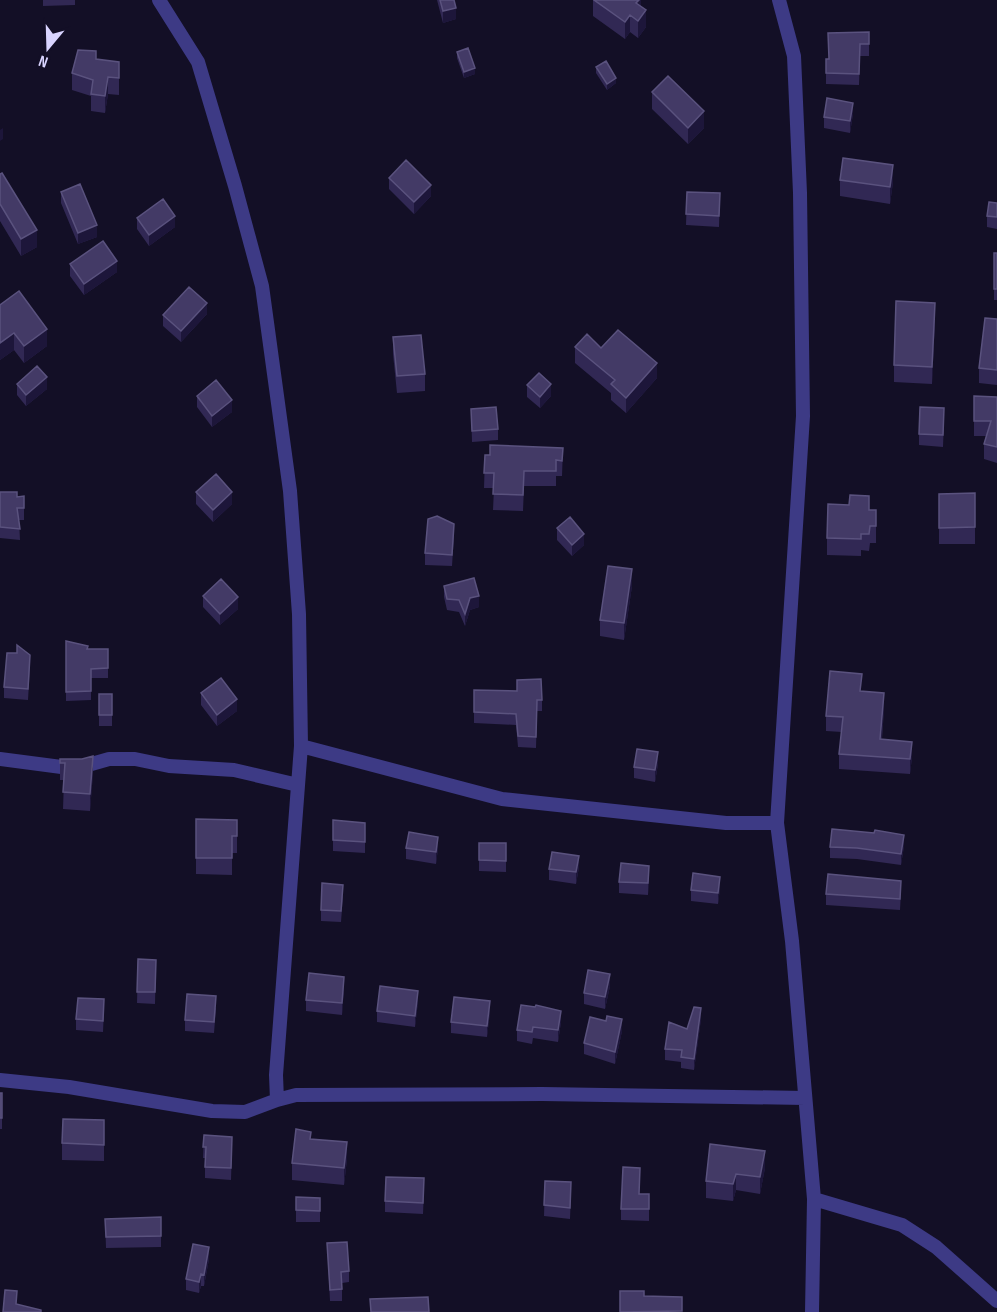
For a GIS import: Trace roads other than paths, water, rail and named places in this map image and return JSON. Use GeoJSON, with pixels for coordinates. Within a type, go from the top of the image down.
{"type":"FeatureCollection","features":[{"type":"Feature","properties":{"kind":"street"},"geometry":{"type":"LineString","coordinates":[[159,0],[198,62],[262,286],[290,491],[299,614],[301,746],[276,1075],[277,1100]]}},
{"type":"Feature","properties":{"kind":"street"},"geometry":{"type":"LineString","coordinates":[[779,0],[794,56],[800,193],[803,416],[777,823],[792,941],[814,1199],[812,1312]]}},
{"type":"Feature","properties":{"kind":"street"},"geometry":{"type":"LineString","coordinates":[[301,746],[502,799],[726,823],[777,823]]}},
{"type":"Feature","properties":{"kind":"street"},"geometry":{"type":"LineString","coordinates":[[0,759],[61,768],[81,767],[109,759],[135,759],[169,766],[234,770],[298,785]]}},
{"type":"Feature","properties":{"kind":"street"},"geometry":{"type":"LineString","coordinates":[[0,1080],[69,1087],[212,1111],[244,1112],[296,1095],[542,1094],[805,1098]]}},
{"type":"Feature","properties":{"kind":"street"},"geometry":{"type":"LineString","coordinates":[[814,1199],[902,1225],[936,1247],[997,1301]]}}]}
